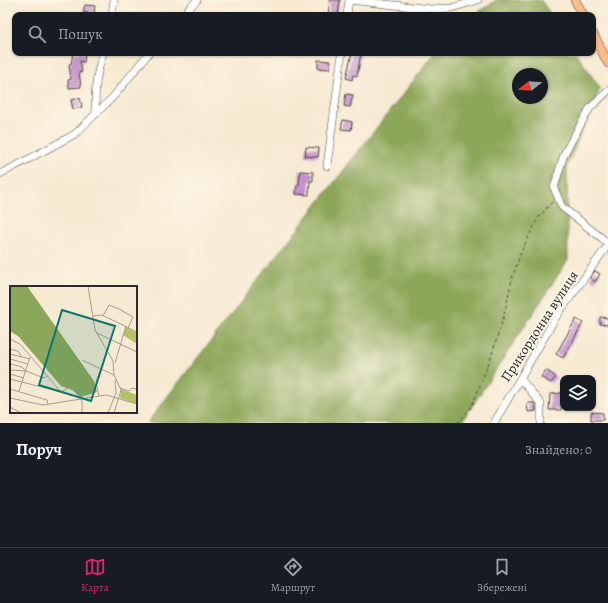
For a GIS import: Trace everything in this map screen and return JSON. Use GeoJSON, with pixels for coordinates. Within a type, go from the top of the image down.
{"type":"FeatureCollection","features":[{"type":"Feature","properties":{"kind":"main road"},"geometry":{"type":"LineString","coordinates":[[575,0],[581,12]]}},
{"type":"Feature","properties":{"kind":"main road"},"geometry":{"type":"LineString","coordinates":[[596,40],[608,63]]}},
{"type":"Feature","properties":{"kind":"street"},"geometry":{"type":"LineString","coordinates":[[112,12],[114,0]]}},
{"type":"Feature","properties":{"kind":"street"},"geometry":{"type":"LineString","coordinates":[[186,12],[197,0]]}},
{"type":"Feature","properties":{"kind":"street"},"geometry":{"type":"LineString","coordinates":[[347,12],[349,0],[431,9],[452,8],[478,0]]}},
{"type":"Feature","properties":{"kind":"street"},"geometry":{"type":"LineString","coordinates":[[96,114],[94,94],[102,56]]}},
{"type":"Feature","properties":{"kind":"street"},"geometry":{"type":"LineString","coordinates":[[0,174],[75,134],[113,97],[147,56]]}},
{"type":"Feature","properties":{"kind":"street"},"geometry":{"type":"LineString","coordinates":[[327,166],[342,56]]}},
{"type":"Feature","properties":{"kind":"street"},"geometry":{"type":"LineString","coordinates":[[558,196],[554,188],[564,154],[590,108],[608,91]]}},
{"type":"Feature","properties":{"kind":"street","name":"Прикордонна вулиця"},"geometry":{"type":"LineString","coordinates":[[494,423],[556,318],[608,245],[603,239],[562,207],[558,196]]}},
{"type":"Feature","properties":{"kind":"street"},"geometry":{"type":"LineString","coordinates":[[520,378],[541,404],[541,423]]}},
{"type":"Feature","properties":{"kind":"path"},"geometry":{"type":"LineString","coordinates":[[458,423],[472,406],[491,357],[503,319],[513,275],[521,252],[538,218],[558,196]]}},
{"type":"Feature","properties":{"kind":"green space"},"geometry":{"type":"Polygon","coordinates":[[[496,0],[541,0],[549,12],[478,12],[496,0]]]}},
{"type":"Feature","properties":{"kind":"green space"},"geometry":{"type":"Polygon","coordinates":[[[433,56],[578,56],[600,88],[567,166],[568,260],[461,423],[147,423],[433,56]]]}},
{"type":"Feature","properties":{"kind":"building"},"geometry":{"type":"Polygon","coordinates":[[[330,0],[340,0],[338,12],[328,12],[330,0]]]}},
{"type":"Feature","properties":{"kind":"building"},"geometry":{"type":"Polygon","coordinates":[[[85,5],[95,6],[94,12],[83,12],[85,5]]]}},
{"type":"Feature","properties":{"kind":"building"},"geometry":{"type":"Polygon","coordinates":[[[72,56],[85,56],[84,62],[80,61],[82,72],[79,72],[81,87],[69,88],[68,80],[71,79],[69,64],[71,64],[72,56]]]}},
{"type":"Feature","properties":{"kind":"building"},"geometry":{"type":"Polygon","coordinates":[[[351,56],[360,56],[357,76],[353,75],[352,80],[346,78],[351,56]]]}},
{"type":"Feature","properties":{"kind":"building"},"geometry":{"type":"Polygon","coordinates":[[[318,60],[330,61],[330,69],[318,68],[318,60]]]}},
{"type":"Feature","properties":{"kind":"building"},"geometry":{"type":"Polygon","coordinates":[[[346,94],[353,95],[350,107],[344,106],[346,94]]]}},
{"type":"Feature","properties":{"kind":"building"},"geometry":{"type":"Polygon","coordinates":[[[80,98],[82,107],[73,109],[71,100],[80,98]]]}},
{"type":"Feature","properties":{"kind":"building"},"geometry":{"type":"Polygon","coordinates":[[[343,120],[352,122],[351,130],[341,129],[343,120]]]}},
{"type":"Feature","properties":{"kind":"building"},"geometry":{"type":"Polygon","coordinates":[[[306,147],[319,148],[318,157],[305,156],[306,147]]]}},
{"type":"Feature","properties":{"kind":"building"},"geometry":{"type":"Polygon","coordinates":[[[300,171],[313,172],[313,181],[310,181],[309,195],[296,194],[297,185],[299,185],[300,171]]]}},
{"type":"Feature","properties":{"kind":"building"},"geometry":{"type":"Polygon","coordinates":[[[595,271],[600,274],[595,282],[590,278],[595,271]]]}},
{"type":"Feature","properties":{"kind":"building"},"geometry":{"type":"Polygon","coordinates":[[[600,317],[608,318],[608,325],[600,324],[600,317]]]}},
{"type":"Feature","properties":{"kind":"building"},"geometry":{"type":"Polygon","coordinates":[[[576,319],[583,323],[563,358],[556,354],[576,319]]]}},
{"type":"Feature","properties":{"kind":"building"},"geometry":{"type":"Polygon","coordinates":[[[546,370],[556,377],[551,383],[541,377],[546,370]]]}},
{"type":"Feature","properties":{"kind":"building"},"geometry":{"type":"Polygon","coordinates":[[[560,393],[560,410],[549,410],[550,394],[560,393]]]}},
{"type":"Feature","properties":{"kind":"building"},"geometry":{"type":"Polygon","coordinates":[[[527,403],[534,403],[536,411],[528,412],[527,403]]]}},
{"type":"Feature","properties":{"kind":"building"},"geometry":{"type":"Polygon","coordinates":[[[591,412],[603,413],[603,420],[591,420],[591,412]]]}}]}
